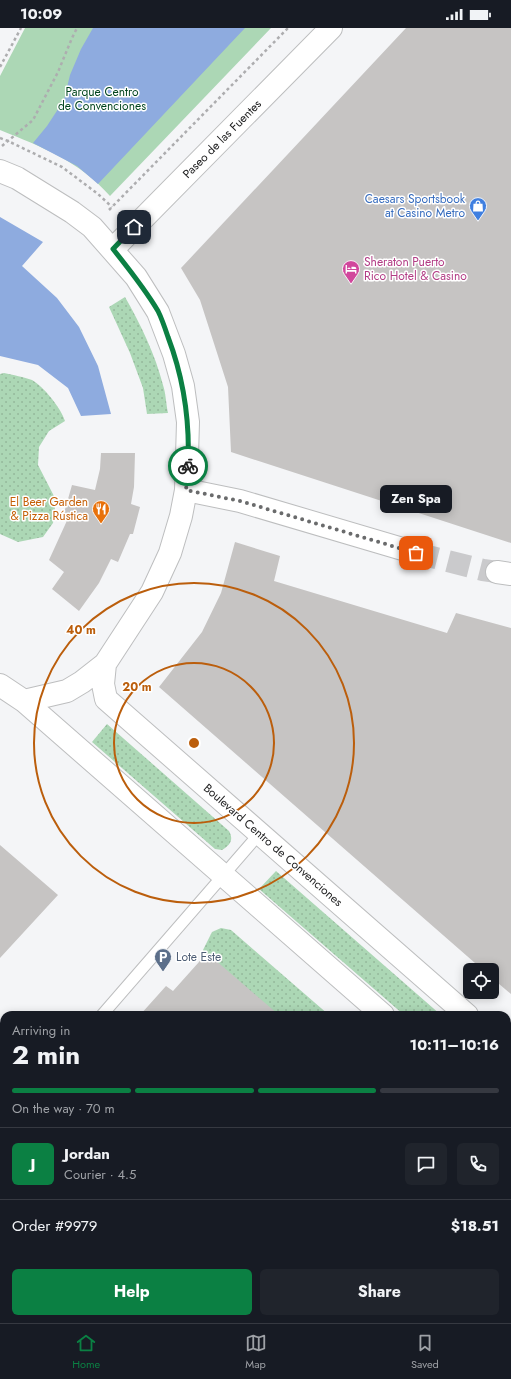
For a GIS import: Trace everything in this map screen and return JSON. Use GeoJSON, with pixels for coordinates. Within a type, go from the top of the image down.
{"type":"FeatureCollection","features":[{"type":"Feature","properties":{"kind":"street","name":"Paseo de las Fuentes"},"geometry":{"type":"LineString","coordinates":[[113,249],[331,28]]}},
{"type":"Feature","properties":{"kind":"street"},"geometry":{"type":"LineString","coordinates":[[0,171],[23,182],[72,212],[92,228],[113,249],[136,277],[158,312],[174,354],[182,386],[188,422],[186,490],[181,516],[170,553],[152,592],[105,664],[82,682],[66,692],[24,701]]}},
{"type":"Feature","properties":{"kind":"street"},"geometry":{"type":"LineString","coordinates":[[186,490],[240,501],[416,553]]}},
{"type":"Feature","properties":{"kind":"street","name":"Boulevard Centro de Convenciones"},"geometry":{"type":"LineString","coordinates":[[105,664],[103,684],[106,699],[462,1011]]}},
{"type":"Feature","properties":{"kind":"street"},"geometry":{"type":"LineString","coordinates":[[0,685],[24,701],[378,1011]]}},
{"type":"Feature","properties":{"kind":"lane"},"geometry":{"type":"LineString","coordinates":[[105,1011],[260,833]]}},
{"type":"Feature","properties":{"kind":"path"},"geometry":{"type":"LineString","coordinates":[[0,67],[21,28]]}},
{"type":"Feature","properties":{"kind":"path"},"geometry":{"type":"LineString","coordinates":[[0,148],[33,120],[58,72],[72,38],[78,28]]}},
{"type":"Feature","properties":{"kind":"path"},"geometry":{"type":"LineString","coordinates":[[92,228],[288,28]]}},
{"type":"Feature","properties":{"kind":"path"},"geometry":{"type":"LineString","coordinates":[[0,138],[62,167],[98,194],[112,207]]}},
{"type":"Feature","properties":{"kind":"green space","name":"Parque Centro de Convenciones"},"geometry":{"type":"Polygon","coordinates":[[[25,28],[271,28],[110,196],[86,173],[73,164],[45,149],[0,130],[0,76],[25,28]]]}},
{"type":"Feature","properties":{"kind":"green space"},"geometry":{"type":"Polygon","coordinates":[[[125,297],[152,351],[164,388],[168,413],[147,414],[143,388],[130,353],[109,307],[125,297]]]}},
{"type":"Feature","properties":{"kind":"green space"},"geometry":{"type":"Polygon","coordinates":[[[4,373],[29,379],[37,383],[56,404],[65,421],[49,431],[39,447],[38,465],[56,500],[53,523],[43,537],[18,542],[0,534],[0,374],[4,373]]]}},
{"type":"Feature","properties":{"kind":"green space"},"geometry":{"type":"Polygon","coordinates":[[[107,724],[229,831],[231,840],[227,846],[222,850],[215,849],[92,742],[107,724]]]}},
{"type":"Feature","properties":{"kind":"green space"},"geometry":{"type":"Polygon","coordinates":[[[276,871],[436,1011],[399,1011],[259,889],[276,871]]]}},
{"type":"Feature","properties":{"kind":"green space"},"geometry":{"type":"Polygon","coordinates":[[[221,928],[231,930],[324,1011],[266,1011],[206,959],[203,950],[212,932],[221,928]]]}},
{"type":"Feature","properties":{"kind":"water","name":"Parque Centro de Convenciones"},"geometry":{"type":"Polygon","coordinates":[[[93,28],[245,28],[98,184],[77,166],[33,143],[47,126],[64,100],[70,75],[81,49],[93,28]]]}},
{"type":"Feature","properties":{"kind":"water"},"geometry":{"type":"Polygon","coordinates":[[[0,217],[43,242],[22,266],[57,298],[79,327],[98,366],[111,414],[81,416],[68,388],[38,365],[0,356],[0,217]]]}},
{"type":"Feature","properties":{"kind":"building","name":"Sheraton Puerto Rico Hotel & Casino"},"geometry":{"type":"Polygon","coordinates":[[[406,28],[511,28],[511,543],[231,452],[228,387],[200,300],[181,268],[406,28]]]}},
{"type":"Feature","properties":{"kind":"building","name":"El Beer Garden & Pizza Rústica"},"geometry":{"type":"Polygon","coordinates":[[[101,453],[135,453],[134,487],[131,504],[140,507],[133,534],[130,534],[118,562],[111,559],[99,583],[79,611],[52,589],[64,572],[49,560],[70,514],[64,513],[72,485],[95,490],[100,469],[101,453]]]}},
{"type":"Feature","properties":{"kind":"building"},"geometry":{"type":"Polygon","coordinates":[[[235,542],[280,556],[274,581],[447,633],[456,613],[511,628],[511,994],[499,984],[499,963],[475,963],[159,687],[202,632],[221,593],[235,542]]]}},
{"type":"Feature","properties":{"kind":"building"},"geometry":{"type":"Polygon","coordinates":[[[0,845],[58,895],[0,958],[0,845]]]}},
{"type":"Feature","properties":{"kind":"building"},"geometry":{"type":"Polygon","coordinates":[[[207,953],[274,1011],[144,1011],[166,986],[173,991],[207,953]]]}},
{"type":"Feature","properties":{"kind":"tunnel"},"geometry":{"type":"LineString","coordinates":[[416,553],[483,570],[497,572]]}},
{"type":"Feature","properties":{"kind":"way so far"},"geometry":{"type":"LineString","coordinates":[[188,466],[186,490],[240,501],[416,553]]}},
{"type":"Feature","properties":{"kind":"place","name":"Caesars Sportsbook at Casino Metro"},"geometry":{"type":"Point","coordinates":[478,221]}},
{"type":"Feature","properties":{"kind":"place","name":"Sheraton Puerto Rico Hotel & Casino"},"geometry":{"type":"Point","coordinates":[351,284]}},
{"type":"Feature","properties":{"kind":"place","name":"El Beer Garden & Pizza Rústica"},"geometry":{"type":"Point","coordinates":[101,524]}},
{"type":"Feature","properties":{"kind":"place","name":"Zen Spa"},"geometry":{"type":"Point","coordinates":[416,553]}},
{"type":"Feature","properties":{"kind":"place","name":"Lote Este"},"geometry":{"type":"Point","coordinates":[163,972]}},
{"type":"Feature","properties":{"kind":"route"},"geometry":{"type":"LineString","coordinates":[[134,227],[113,249],[136,277],[158,312],[174,354],[182,386],[188,422],[188,466]]}}]}
